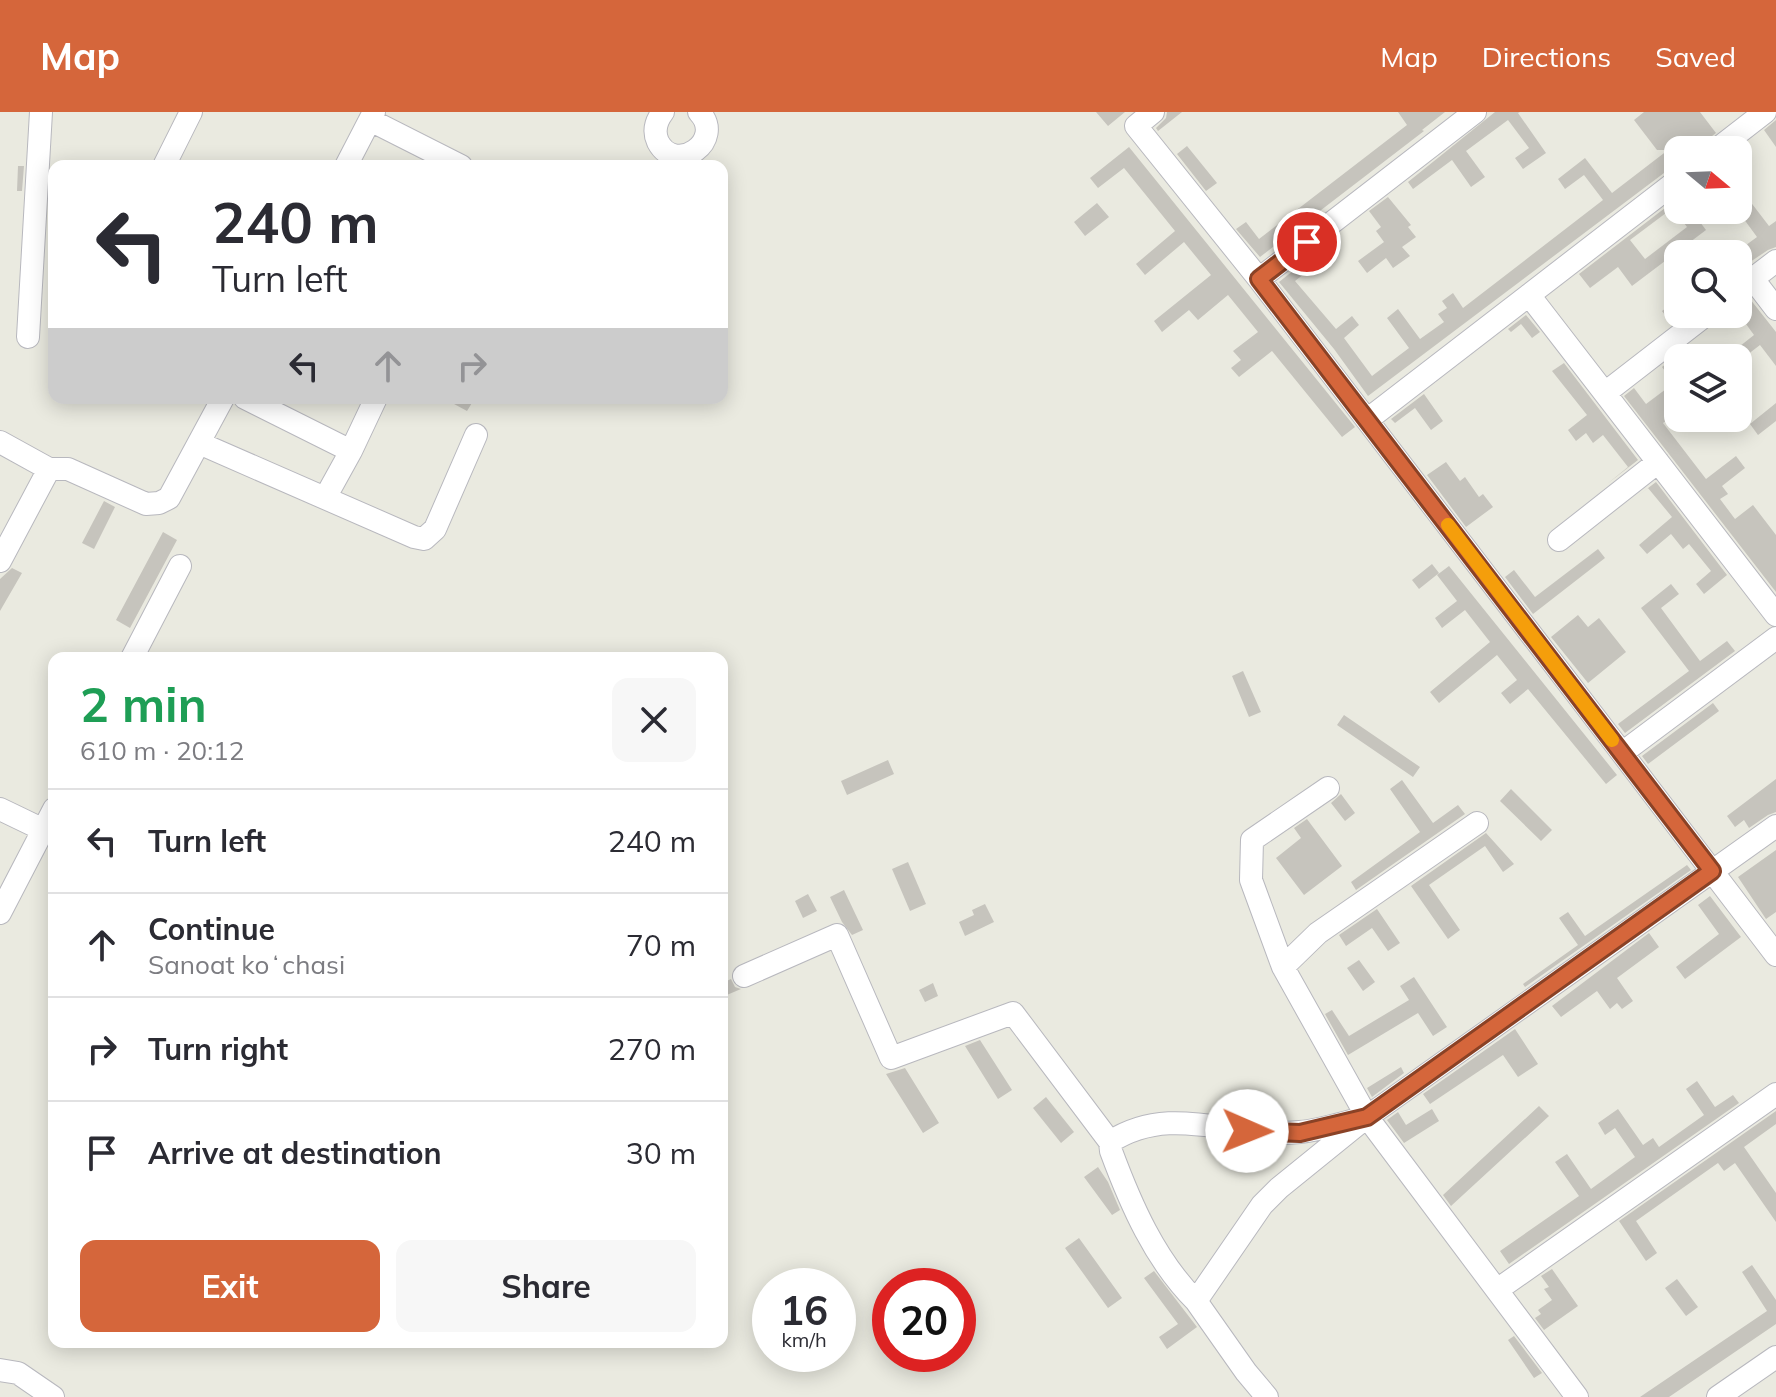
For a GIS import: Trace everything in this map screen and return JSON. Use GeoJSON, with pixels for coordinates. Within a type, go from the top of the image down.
{"type":"FeatureCollection","features":[{"type":"Feature","properties":{"kind":"street"},"geometry":{"type":"LineString","coordinates":[[28,337],[41,112]]}},
{"type":"Feature","properties":{"kind":"street"},"geometry":{"type":"LineString","coordinates":[[167,160],[191,112]]}},
{"type":"Feature","properties":{"kind":"street"},"geometry":{"type":"LineString","coordinates":[[663,112],[657,121],[655,136],[662,149],[675,156],[690,155],[702,147],[708,133],[705,118],[699,112]]}},
{"type":"Feature","properties":{"kind":"street"},"geometry":{"type":"LineString","coordinates":[[1153,112],[1136,126],[1259,279],[1776,955]]}},
{"type":"Feature","properties":{"kind":"street"},"geometry":{"type":"LineString","coordinates":[[1259,279],[1475,112]]}},
{"type":"Feature","properties":{"kind":"street"},"geometry":{"type":"LineString","coordinates":[[1734,136],[1765,112]]}},
{"type":"Feature","properties":{"kind":"street"},"geometry":{"type":"LineString","coordinates":[[349,160],[372,116],[450,160]]}},
{"type":"Feature","properties":{"kind":"street"},"geometry":{"type":"LineString","coordinates":[[1367,420],[1664,191]]}},
{"type":"Feature","properties":{"kind":"street"},"geometry":{"type":"LineString","coordinates":[[1752,280],[1776,261]]}},
{"type":"Feature","properties":{"kind":"street"},"geometry":{"type":"LineString","coordinates":[[1752,290],[1776,309]]}},
{"type":"Feature","properties":{"kind":"street"},"geometry":{"type":"LineString","coordinates":[[1529,295],[1776,615]]}},
{"type":"Feature","properties":{"kind":"street"},"geometry":{"type":"LineString","coordinates":[[1605,393],[1689,328]]}},
{"type":"Feature","properties":{"kind":"street"},"geometry":{"type":"LineString","coordinates":[[0,442],[49,469],[68,469],[146,504],[159,503],[169,498],[220,404]]}},
{"type":"Feature","properties":{"kind":"street"},"geometry":{"type":"LineString","coordinates":[[257,404],[351,451]]}},
{"type":"Feature","properties":{"kind":"street"},"geometry":{"type":"LineString","coordinates":[[325,498],[373,404]]}},
{"type":"Feature","properties":{"kind":"street"},"geometry":{"type":"LineString","coordinates":[[199,443],[424,539],[435,529],[476,435]]}},
{"type":"Feature","properties":{"kind":"street"},"geometry":{"type":"LineString","coordinates":[[1559,540],[1658,462]]}},
{"type":"Feature","properties":{"kind":"street"},"geometry":{"type":"LineString","coordinates":[[0,561],[49,469]]}},
{"type":"Feature","properties":{"kind":"street"},"geometry":{"type":"LineString","coordinates":[[135,652],[180,566]]}},
{"type":"Feature","properties":{"kind":"street"},"geometry":{"type":"LineString","coordinates":[[1622,753],[1776,638]]}},
{"type":"Feature","properties":{"kind":"street"},"geometry":{"type":"LineString","coordinates":[[1328,788],[1252,840],[1251,880],[1283,967],[1367,1117],[1577,1397]]}},
{"type":"Feature","properties":{"kind":"street"},"geometry":{"type":"LineString","coordinates":[[0,809],[48,833]]}},
{"type":"Feature","properties":{"kind":"street"},"geometry":{"type":"LineString","coordinates":[[1283,967],[1318,933],[1477,823]]}},
{"type":"Feature","properties":{"kind":"street"},"geometry":{"type":"LineString","coordinates":[[1196,1301],[1262,1205],[1279,1188],[1367,1117],[1776,826]]}},
{"type":"Feature","properties":{"kind":"street"},"geometry":{"type":"LineString","coordinates":[[0,913],[48,835]]}},
{"type":"Feature","properties":{"kind":"street"},"geometry":{"type":"LineString","coordinates":[[744,976],[837,935],[891,1058],[1013,1013],[1110,1142],[1136,1213],[1168,1269],[1196,1301],[1267,1397]]}},
{"type":"Feature","properties":{"kind":"street"},"geometry":{"type":"LineString","coordinates":[[1497,1290],[1776,1094]]}},
{"type":"Feature","properties":{"kind":"street"},"geometry":{"type":"LineString","coordinates":[[1110,1142],[1126,1132],[1158,1123],[1189,1122],[1247,1131],[1300,1133],[1367,1117]]}},
{"type":"Feature","properties":{"kind":"street"},"geometry":{"type":"LineString","coordinates":[[1718,1397],[1776,1357]]}},
{"type":"Feature","properties":{"kind":"street"},"geometry":{"type":"LineString","coordinates":[[0,1370],[18,1373],[53,1397]]}},
{"type":"Feature","properties":{"kind":"building"},"geometry":{"type":"Polygon","coordinates":[[[1096,112],[1125,112],[1108,126],[1096,112]]]}},
{"type":"Feature","properties":{"kind":"building"},"geometry":{"type":"Polygon","coordinates":[[[1167,112],[1182,112],[1158,131],[1156,128],[1166,118],[1167,112]]]}},
{"type":"Feature","properties":{"kind":"building"},"geometry":{"type":"Polygon","coordinates":[[[1398,112],[1445,112],[1260,257],[1236,229],[1246,222],[1259,239],[1407,125],[1398,112]]]}},
{"type":"Feature","properties":{"kind":"building"},"geometry":{"type":"Polygon","coordinates":[[[1495,112],[1520,112],[1546,153],[1523,169],[1515,158],[1529,148],[1508,120],[1466,151],[1485,177],[1471,187],[1452,160],[1413,189],[1408,182],[1495,112]]]}},
{"type":"Feature","properties":{"kind":"building"},"geometry":{"type":"Polygon","coordinates":[[[1644,112],[1700,112],[1716,133],[1712,136],[1664,136],[1664,150],[1657,150],[1634,120],[1644,112]]]}},
{"type":"Feature","properties":{"kind":"building"},"geometry":{"type":"Polygon","coordinates":[[[1776,120],[1776,147],[1764,130],[1776,120]]]}},
{"type":"Feature","properties":{"kind":"building"},"geometry":{"type":"Polygon","coordinates":[[[1187,146],[1217,183],[1206,191],[1177,154],[1187,146]]]}},
{"type":"Feature","properties":{"kind":"building"},"geometry":{"type":"Polygon","coordinates":[[[1129,147],[1355,427],[1342,437],[1272,351],[1239,377],[1231,368],[1241,360],[1233,351],[1258,332],[1228,295],[1198,320],[1189,310],[1162,332],[1154,321],[1211,275],[1184,242],[1145,275],[1136,264],[1175,231],[1124,168],[1098,188],[1090,178],[1129,147]]]}},
{"type":"Feature","properties":{"kind":"building"},"geometry":{"type":"Polygon","coordinates":[[[1664,153],[1664,173],[1368,396],[1279,282],[1312,256],[1318,263],[1295,281],[1336,329],[1352,316],[1359,325],[1344,338],[1372,376],[1409,348],[1387,318],[1398,309],[1420,339],[1444,322],[1438,314],[1447,308],[1442,301],[1453,293],[1463,308],[1603,200],[1584,175],[1565,189],[1558,179],[1585,158],[1612,193],[1664,153]]]}},
{"type":"Feature","properties":{"kind":"building"},"geometry":{"type":"Polygon","coordinates":[[[18,166],[24,166],[22,191],[17,191],[18,166]]]}},
{"type":"Feature","properties":{"kind":"building"},"geometry":{"type":"Polygon","coordinates":[[[1388,197],[1411,225],[1408,227],[1416,237],[1402,247],[1410,256],[1393,268],[1386,258],[1367,273],[1358,261],[1384,242],[1376,231],[1381,227],[1369,211],[1388,197]]]}},
{"type":"Feature","properties":{"kind":"building"},"geometry":{"type":"Polygon","coordinates":[[[1097,203],[1109,217],[1085,236],[1074,222],[1097,203]]]}},
{"type":"Feature","properties":{"kind":"building"},"geometry":{"type":"Polygon","coordinates":[[[1752,204],[1769,226],[1776,221],[1776,247],[1752,261],[1752,241],[1757,237],[1748,224],[1752,224],[1752,204]]]}},
{"type":"Feature","properties":{"kind":"building"},"geometry":{"type":"Polygon","coordinates":[[[1664,209],[1664,214],[1630,240],[1645,259],[1664,245],[1664,262],[1632,286],[1618,267],[1590,288],[1579,274],[1664,209]]]}},
{"type":"Feature","properties":{"kind":"building"},"geometry":{"type":"Polygon","coordinates":[[[1685,224],[1702,224],[1706,230],[1693,240],[1670,240],[1687,227],[1685,224]]]}},
{"type":"Feature","properties":{"kind":"building"},"geometry":{"type":"Polygon","coordinates":[[[1752,302],[1776,332],[1776,366],[1760,345],[1752,351],[1752,344],[1743,344],[1754,335],[1749,328],[1752,328],[1752,302]]]}},
{"type":"Feature","properties":{"kind":"building"},"geometry":{"type":"Polygon","coordinates":[[[1526,315],[1540,332],[1532,338],[1521,324],[1511,332],[1508,329],[1526,315]]]}},
{"type":"Feature","properties":{"kind":"building"},"geometry":{"type":"Polygon","coordinates":[[[1564,363],[1638,460],[1607,484],[1628,467],[1603,435],[1593,443],[1586,433],[1576,441],[1568,430],[1587,415],[1552,371],[1564,363]]]}},
{"type":"Feature","properties":{"kind":"building"},"geometry":{"type":"Polygon","coordinates":[[[1634,388],[1646,404],[1664,390],[1664,432],[1670,432],[1706,479],[1736,456],[1745,468],[1722,486],[1728,494],[1720,499],[1735,519],[1753,505],[1776,535],[1776,592],[1624,396],[1634,388]]]}},
{"type":"Feature","properties":{"kind":"building"},"geometry":{"type":"Polygon","coordinates":[[[1424,394],[1443,421],[1431,430],[1415,408],[1395,423],[1391,419],[1424,394]]]}},
{"type":"Feature","properties":{"kind":"building"},"geometry":{"type":"Polygon","coordinates":[[[1776,403],[1776,421],[1758,435],[1752,422],[1776,403]]]}},
{"type":"Feature","properties":{"kind":"building"},"geometry":{"type":"Polygon","coordinates":[[[454,404],[471,404],[467,411],[454,404]]]}},
{"type":"Feature","properties":{"kind":"building"},"geometry":{"type":"Polygon","coordinates":[[[1446,462],[1460,481],[1465,477],[1479,497],[1483,494],[1493,507],[1466,527],[1427,475],[1446,462]]]}},
{"type":"Feature","properties":{"kind":"building"},"geometry":{"type":"Polygon","coordinates":[[[1656,482],[1727,575],[1704,594],[1696,584],[1711,571],[1689,544],[1683,549],[1671,534],[1647,554],[1639,545],[1672,517],[1648,488],[1656,482]]]}},
{"type":"Feature","properties":{"kind":"building"},"geometry":{"type":"Polygon","coordinates":[[[104,501],[115,507],[94,549],[82,543],[104,501]]]}},
{"type":"Feature","properties":{"kind":"building"},"geometry":{"type":"Polygon","coordinates":[[[163,532],[177,540],[130,628],[116,620],[163,532]]]}},
{"type":"Feature","properties":{"kind":"building"},"geometry":{"type":"Polygon","coordinates":[[[1598,549],[1605,558],[1533,614],[1505,577],[1514,570],[1535,597],[1598,549]]]}},
{"type":"Feature","properties":{"kind":"building"},"geometry":{"type":"Polygon","coordinates":[[[1432,564],[1439,573],[1419,589],[1412,580],[1432,564]]]}},
{"type":"Feature","properties":{"kind":"building"},"geometry":{"type":"Polygon","coordinates":[[[1449,566],[1617,775],[1606,784],[1528,689],[1510,704],[1501,693],[1517,680],[1497,655],[1439,703],[1430,692],[1490,642],[1465,610],[1442,628],[1435,618],[1457,601],[1437,575],[1449,566]]]}},
{"type":"Feature","properties":{"kind":"building"},"geometry":{"type":"Polygon","coordinates":[[[12,568],[22,573],[0,611],[0,579],[12,568]]]}},
{"type":"Feature","properties":{"kind":"building"},"geometry":{"type":"Polygon","coordinates":[[[1671,584],[1679,594],[1661,608],[1700,661],[1727,641],[1735,651],[1625,733],[1618,724],[1689,671],[1641,608],[1671,584]]]}},
{"type":"Feature","properties":{"kind":"building"},"geometry":{"type":"Polygon","coordinates":[[[1578,615],[1588,627],[1599,618],[1626,652],[1588,683],[1551,637],[1578,615]]]}},
{"type":"Feature","properties":{"kind":"building"},"geometry":{"type":"Polygon","coordinates":[[[1243,671],[1261,712],[1249,717],[1232,676],[1243,671]]]}},
{"type":"Feature","properties":{"kind":"building"},"geometry":{"type":"Polygon","coordinates":[[[1713,703],[1719,711],[1648,764],[1642,756],[1713,703]]]}},
{"type":"Feature","properties":{"kind":"building"},"geometry":{"type":"Polygon","coordinates":[[[1344,715],[1420,767],[1413,777],[1337,725],[1344,715]]]}},
{"type":"Feature","properties":{"kind":"building"},"geometry":{"type":"Polygon","coordinates":[[[888,760],[894,774],[847,795],[841,781],[888,760]]]}},
{"type":"Feature","properties":{"kind":"building"},"geometry":{"type":"Polygon","coordinates":[[[1776,779],[1776,812],[1749,828],[1744,820],[1735,827],[1727,816],[1776,779]]]}},
{"type":"Feature","properties":{"kind":"building"},"geometry":{"type":"Polygon","coordinates":[[[1402,780],[1433,823],[1458,805],[1465,814],[1356,890],[1351,882],[1420,832],[1390,789],[1402,780]]]}},
{"type":"Feature","properties":{"kind":"building"},"geometry":{"type":"Polygon","coordinates":[[[1511,789],[1552,830],[1541,841],[1500,801],[1511,789]]]}},
{"type":"Feature","properties":{"kind":"building"},"geometry":{"type":"Polygon","coordinates":[[[1341,794],[1355,813],[1345,821],[1331,803],[1341,794]]]}},
{"type":"Feature","properties":{"kind":"building"},"geometry":{"type":"Polygon","coordinates":[[[1307,819],[1342,866],[1304,895],[1276,858],[1301,838],[1294,828],[1307,819]]]}},
{"type":"Feature","properties":{"kind":"building"},"geometry":{"type":"Polygon","coordinates":[[[1486,833],[1514,864],[1503,872],[1485,846],[1429,885],[1460,930],[1448,939],[1411,886],[1486,833]]]}},
{"type":"Feature","properties":{"kind":"building"},"geometry":{"type":"Polygon","coordinates":[[[1776,850],[1776,912],[1766,919],[1738,877],[1776,850]]]}},
{"type":"Feature","properties":{"kind":"building"},"geometry":{"type":"Polygon","coordinates":[[[908,862],[926,904],[910,911],[892,869],[908,862]]]}},
{"type":"Feature","properties":{"kind":"building"},"geometry":{"type":"Polygon","coordinates":[[[1687,865],[1691,870],[1525,987],[1523,984],[1578,945],[1559,918],[1568,912],[1585,936],[1687,865]]]}},
{"type":"Feature","properties":{"kind":"building"},"geometry":{"type":"Polygon","coordinates":[[[844,890],[863,930],[852,935],[830,897],[844,890]]]}},
{"type":"Feature","properties":{"kind":"building"},"geometry":{"type":"Polygon","coordinates":[[[808,894],[817,911],[803,918],[795,901],[808,894]]]}},
{"type":"Feature","properties":{"kind":"building"},"geometry":{"type":"Polygon","coordinates":[[[1710,896],[1741,937],[1685,979],[1676,967],[1719,934],[1698,905],[1710,896]]]}},
{"type":"Feature","properties":{"kind":"building"},"geometry":{"type":"Polygon","coordinates":[[[985,904],[994,922],[965,936],[959,922],[974,915],[972,910],[985,904]]]}},
{"type":"Feature","properties":{"kind":"building"},"geometry":{"type":"Polygon","coordinates":[[[1377,909],[1400,943],[1388,951],[1372,928],[1346,946],[1339,935],[1377,909]]]}},
{"type":"Feature","properties":{"kind":"building"},"geometry":{"type":"Polygon","coordinates":[[[1649,933],[1659,947],[1617,978],[1633,1001],[1622,1009],[1617,1003],[1610,1009],[1597,991],[1561,1017],[1552,1006],[1649,933]]]}},
{"type":"Feature","properties":{"kind":"building"},"geometry":{"type":"Polygon","coordinates":[[[1359,960],[1375,982],[1363,991],[1347,968],[1359,960]]]}},
{"type":"Feature","properties":{"kind":"building"},"geometry":{"type":"Polygon","coordinates":[[[1414,977],[1447,1027],[1433,1036],[1418,1013],[1348,1055],[1325,1014],[1332,1010],[1349,1036],[1409,1000],[1400,986],[1414,977]]]}},
{"type":"Feature","properties":{"kind":"building"},"geometry":{"type":"Polygon","coordinates":[[[731,979],[735,987],[741,989],[728,994],[728,980],[731,979]]]}},
{"type":"Feature","properties":{"kind":"building"},"geometry":{"type":"Polygon","coordinates":[[[933,983],[938,996],[925,1002],[919,990],[933,983]]]}},
{"type":"Feature","properties":{"kind":"building"},"geometry":{"type":"Polygon","coordinates":[[[1515,1029],[1538,1064],[1518,1077],[1503,1055],[1430,1104],[1423,1094],[1515,1029]]]}},
{"type":"Feature","properties":{"kind":"building"},"geometry":{"type":"Polygon","coordinates":[[[980,1040],[1012,1090],[998,1099],[965,1046],[980,1040]]]}},
{"type":"Feature","properties":{"kind":"building"},"geometry":{"type":"Polygon","coordinates":[[[1401,1067],[1404,1073],[1372,1097],[1367,1088],[1401,1067]]]}},
{"type":"Feature","properties":{"kind":"building"},"geometry":{"type":"Polygon","coordinates":[[[905,1068],[939,1123],[923,1133],[886,1074],[905,1068]]]}},
{"type":"Feature","properties":{"kind":"building"},"geometry":{"type":"Polygon","coordinates":[[[1697,1081],[1715,1107],[1733,1095],[1739,1103],[1509,1264],[1500,1251],[1579,1196],[1555,1162],[1567,1154],[1591,1189],[1635,1157],[1615,1128],[1605,1135],[1598,1123],[1618,1109],[1643,1145],[1653,1138],[1659,1147],[1704,1115],[1686,1089],[1697,1081]]]}},
{"type":"Feature","properties":{"kind":"building"},"geometry":{"type":"Polygon","coordinates":[[[1046,1097],[1074,1132],[1061,1143],[1033,1108],[1046,1097]]]}},
{"type":"Feature","properties":{"kind":"building"},"geometry":{"type":"Polygon","coordinates":[[[1539,1106],[1549,1116],[1451,1206],[1443,1195],[1539,1106]]]}},
{"type":"Feature","properties":{"kind":"building"},"geometry":{"type":"Polygon","coordinates":[[[1432,1109],[1439,1121],[1404,1143],[1387,1120],[1398,1112],[1406,1125],[1432,1109]]]}},
{"type":"Feature","properties":{"kind":"building"},"geometry":{"type":"Polygon","coordinates":[[[1776,1111],[1776,1124],[1744,1147],[1776,1193],[1776,1222],[1735,1163],[1724,1171],[1718,1163],[1636,1221],[1657,1253],[1646,1261],[1619,1221],[1776,1111]]]}},
{"type":"Feature","properties":{"kind":"building"},"geometry":{"type":"Polygon","coordinates":[[[1098,1167],[1120,1210],[1112,1215],[1084,1177],[1098,1167]]]}},
{"type":"Feature","properties":{"kind":"building"},"geometry":{"type":"Polygon","coordinates":[[[1079,1238],[1122,1298],[1108,1308],[1065,1248],[1079,1238]]]}},
{"type":"Feature","properties":{"kind":"building"},"geometry":{"type":"Polygon","coordinates":[[[1752,1265],[1776,1300],[1776,1324],[1669,1397],[1640,1397],[1767,1311],[1742,1272],[1752,1265]]]}},
{"type":"Feature","properties":{"kind":"building"},"geometry":{"type":"Polygon","coordinates":[[[1552,1269],[1578,1306],[1544,1330],[1535,1318],[1541,1314],[1538,1310],[1552,1300],[1544,1289],[1549,1287],[1541,1276],[1552,1269]]]}},
{"type":"Feature","properties":{"kind":"building"},"geometry":{"type":"Polygon","coordinates":[[[1154,1271],[1197,1327],[1167,1349],[1159,1337],[1178,1324],[1144,1278],[1154,1271]]]}},
{"type":"Feature","properties":{"kind":"building"},"geometry":{"type":"Polygon","coordinates":[[[1677,1279],[1698,1307],[1686,1316],[1665,1288],[1677,1279]]]}},
{"type":"Feature","properties":{"kind":"building"},"geometry":{"type":"Polygon","coordinates":[[[1514,1336],[1542,1373],[1534,1378],[1508,1340],[1514,1336]]]}},
{"type":"Feature","properties":{"kind":"slow traffic"},"geometry":{"type":"LineString","coordinates":[[1448,525],[1612,740]]}},
{"type":"Feature","properties":{"kind":"route"},"geometry":{"type":"LineString","coordinates":[[1247,1131],[1300,1133],[1367,1117],[1712,871],[1259,279],[1307,242]]}}]}
